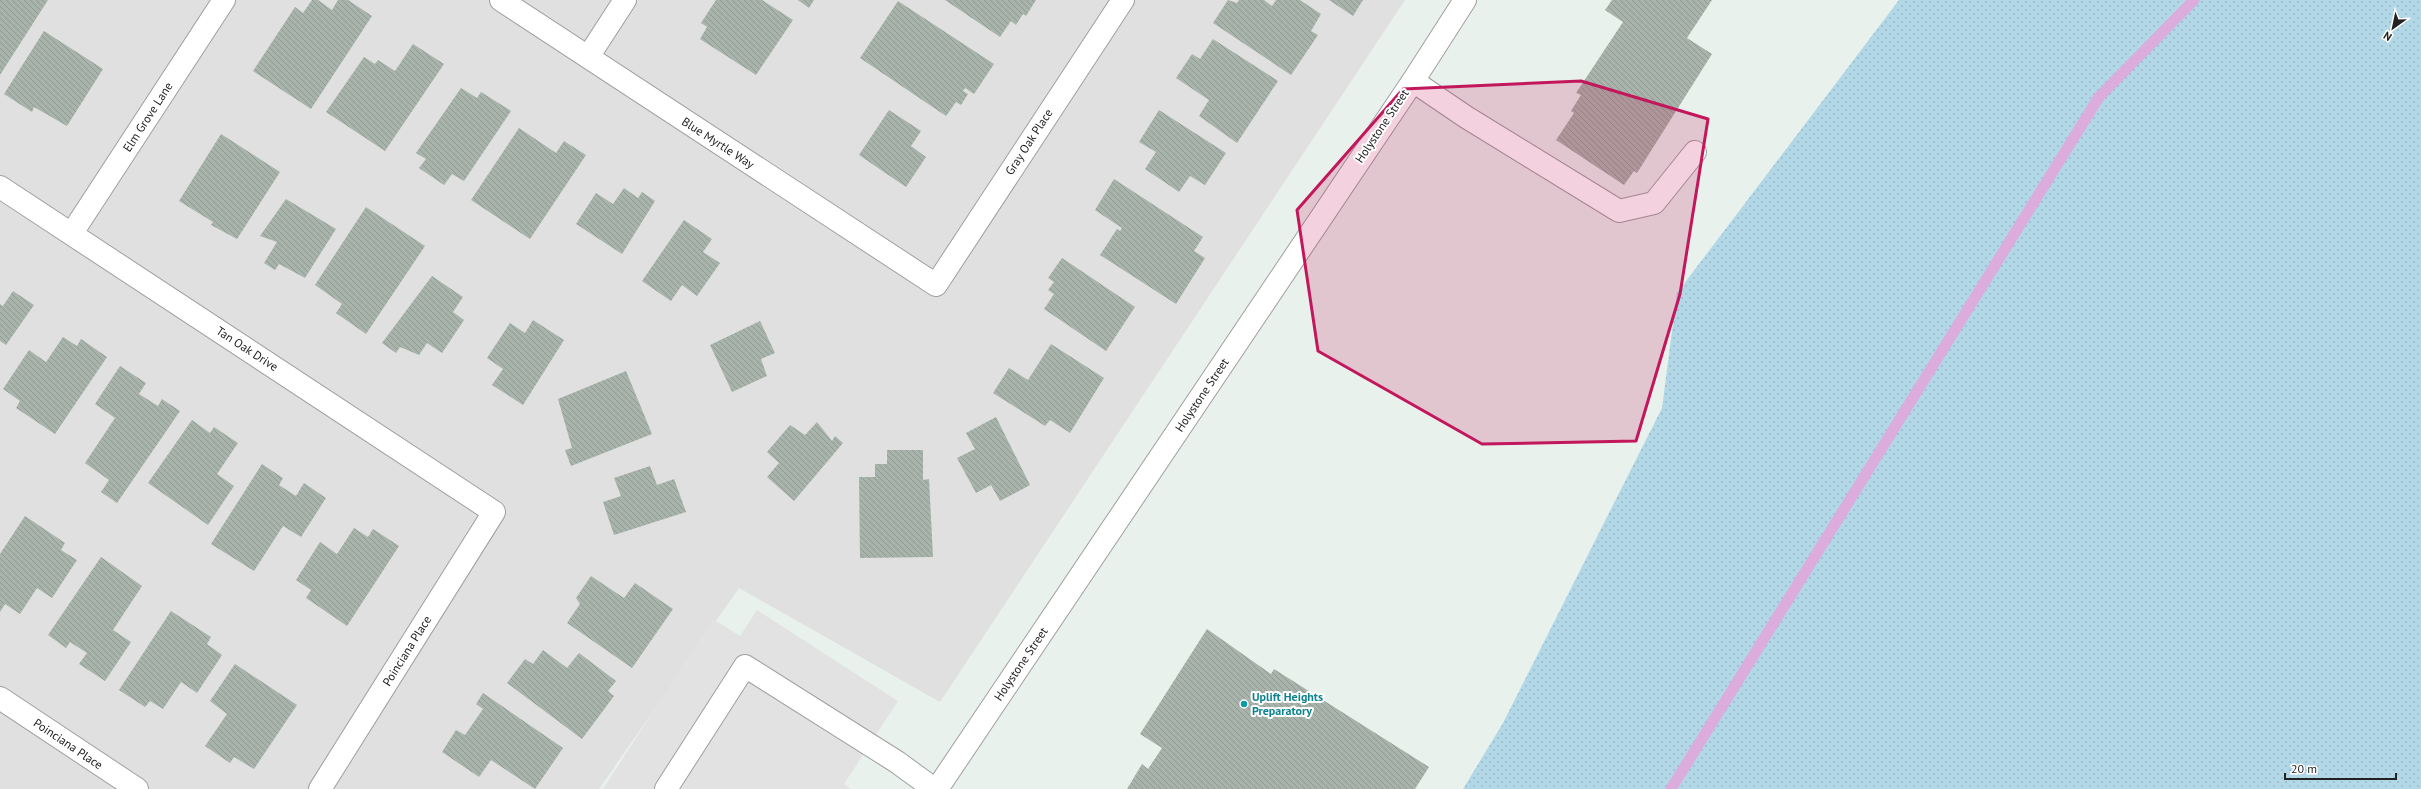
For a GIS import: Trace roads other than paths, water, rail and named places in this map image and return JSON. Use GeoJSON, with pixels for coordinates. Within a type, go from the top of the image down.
{"type":"FeatureCollection","features":[{"type":"Feature","properties":{"kind":"street","name":"Elm Grove Lane"},"geometry":{"type":"LineString","coordinates":[[72,233],[224,0]]}},
{"type":"Feature","properties":{"kind":"street","name":"Blue Myrtle Way"},"geometry":{"type":"LineString","coordinates":[[502,0],[936,285]]}},
{"type":"Feature","properties":{"kind":"street"},"geometry":{"type":"LineString","coordinates":[[588,57],[625,0]]}},
{"type":"Feature","properties":{"kind":"street","name":"Gray Oak Place"},"geometry":{"type":"LineString","coordinates":[[936,285],[1123,0]]}},
{"type":"Feature","properties":{"kind":"street","name":"Holystone Street"},"geometry":{"type":"LineString","coordinates":[[935,789],[1413,81],[1465,0]]}},
{"type":"Feature","properties":{"kind":"street"},"geometry":{"type":"LineString","coordinates":[[1413,81],[1466,117],[1619,211],[1654,203],[1695,152]]}},
{"type":"Feature","properties":{"kind":"street","name":"Tan Oak Drive"},"geometry":{"type":"LineString","coordinates":[[0,187],[494,512]]}},
{"type":"Feature","properties":{"kind":"street","name":"Poinciana Place"},"geometry":{"type":"LineString","coordinates":[[320,789],[494,512]]}},
{"type":"Feature","properties":{"kind":"street"},"geometry":{"type":"LineString","coordinates":[[666,789],[745,666],[897,762],[935,789]]}},
{"type":"Feature","properties":{"kind":"street","name":"Poinciana Place"},"geometry":{"type":"LineString","coordinates":[[0,698],[137,789]]}},
{"type":"Feature","properties":{"kind":"waterway"},"geometry":{"type":"LineString","coordinates":[[1671,789],[2099,97],[2194,0]]}},
{"type":"Feature","properties":{"kind":"place","name":"Uplift Heights Preparatory"},"geometry":{"type":"Point","coordinates":[1244,704]}}]}
